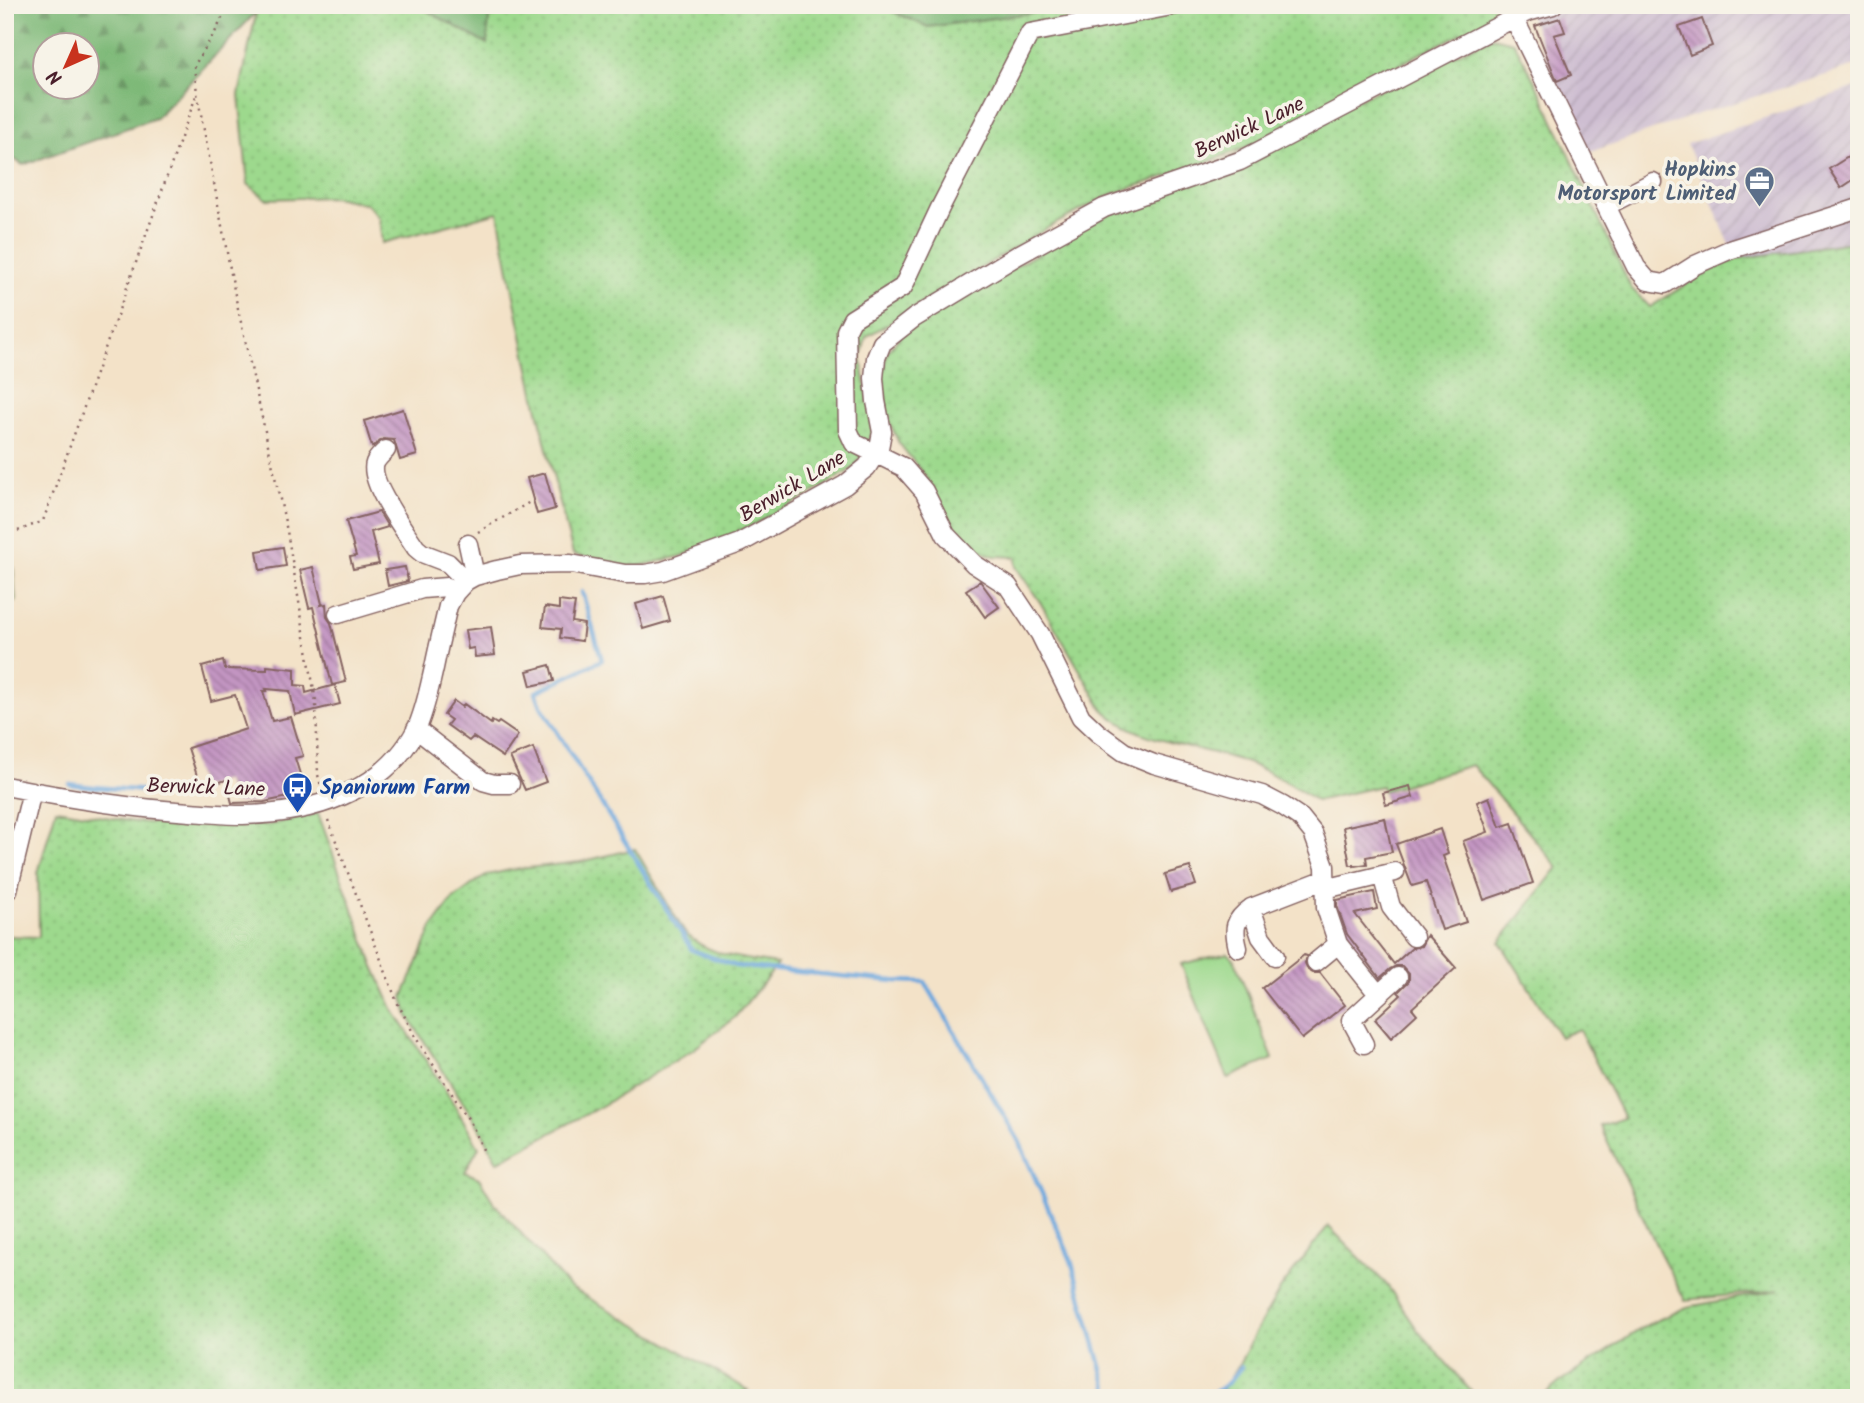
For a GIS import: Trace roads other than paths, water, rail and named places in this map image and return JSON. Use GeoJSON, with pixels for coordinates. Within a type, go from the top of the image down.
{"type":"FeatureCollection","features":[{"type":"Feature","properties":{"kind":"street"},"geometry":{"type":"LineString","coordinates":[[1177,5],[1030,33],[940,208],[903,287],[852,319],[846,331],[848,429],[854,443],[903,467],[924,491],[946,535],[974,564],[1008,586],[1040,634],[1081,717],[1098,733],[1124,752],[1154,764],[1262,795],[1301,818],[1312,833],[1325,866],[1326,908],[1338,944],[1378,994]]}},
{"type":"Feature","properties":{"kind":"street","name":"Berwick Lane"},"geometry":{"type":"LineString","coordinates":[[5,786],[95,803],[243,815],[324,803],[354,792],[373,780],[397,757],[416,729],[426,701],[448,606],[465,583],[520,565],[571,564],[625,574],[663,571],[740,543],[845,485],[867,467],[879,448],[882,432],[874,378],[876,358],[882,343],[914,318],[1018,255],[1104,208],[1240,161],[1514,18],[1547,6]]}},
{"type":"Feature","properties":{"kind":"street"},"geometry":{"type":"LineString","coordinates":[[1514,18],[1636,267],[1648,281],[1665,284],[1695,265],[1729,250],[1859,208]]}},
{"type":"Feature","properties":{"kind":"street"},"geometry":{"type":"LineString","coordinates":[[1606,206],[1653,182]]}},
{"type":"Feature","properties":{"kind":"street"},"geometry":{"type":"LineString","coordinates":[[386,450],[376,460],[374,469],[376,481],[389,505],[416,548],[453,567],[465,583]]}},
{"type":"Feature","properties":{"kind":"street"},"geometry":{"type":"LineString","coordinates":[[465,583],[468,544]]}},
{"type":"Feature","properties":{"kind":"street"},"geometry":{"type":"LineString","coordinates":[[338,614],[422,589],[465,583]]}},
{"type":"Feature","properties":{"kind":"street"},"geometry":{"type":"LineString","coordinates":[[416,729],[483,781],[510,784]]}},
{"type":"Feature","properties":{"kind":"street"},"geometry":{"type":"LineString","coordinates":[[373,780],[384,796]]}},
{"type":"Feature","properties":{"kind":"street"},"geometry":{"type":"LineString","coordinates":[[8,890],[32,791]]}},
{"type":"Feature","properties":{"kind":"street"},"geometry":{"type":"LineString","coordinates":[[1238,948],[1235,928],[1237,921],[1251,908],[1326,884],[1388,874],[1391,907],[1414,937]]}},
{"type":"Feature","properties":{"kind":"street"},"geometry":{"type":"LineString","coordinates":[[1251,908],[1261,937],[1275,956]]}},
{"type":"Feature","properties":{"kind":"street"},"geometry":{"type":"LineString","coordinates":[[1316,962],[1338,944]]}},
{"type":"Feature","properties":{"kind":"street"},"geometry":{"type":"LineString","coordinates":[[1364,1044],[1351,1020],[1398,977]]}},
{"type":"Feature","properties":{"kind":"waterway"},"geometry":{"type":"LineString","coordinates":[[582,592],[602,660],[536,692],[541,706],[692,950],[736,966],[925,982],[1019,1141],[1071,1260],[1110,1398]]}},
{"type":"Feature","properties":{"kind":"waterway"},"geometry":{"type":"LineString","coordinates":[[70,784],[162,792]]}},
{"type":"Feature","properties":{"kind":"waterway"},"geometry":{"type":"LineString","coordinates":[[1207,1398],[1229,1382],[1241,1367]]}},
{"type":"Feature","properties":{"kind":"place","name":"Hopkins Motorsport Limited"},"geometry":{"type":"Point","coordinates":[1759,208]}},
{"type":"Feature","properties":{"kind":"place","name":"Spaniorum Farm"},"geometry":{"type":"Point","coordinates":[297,814]}}]}
